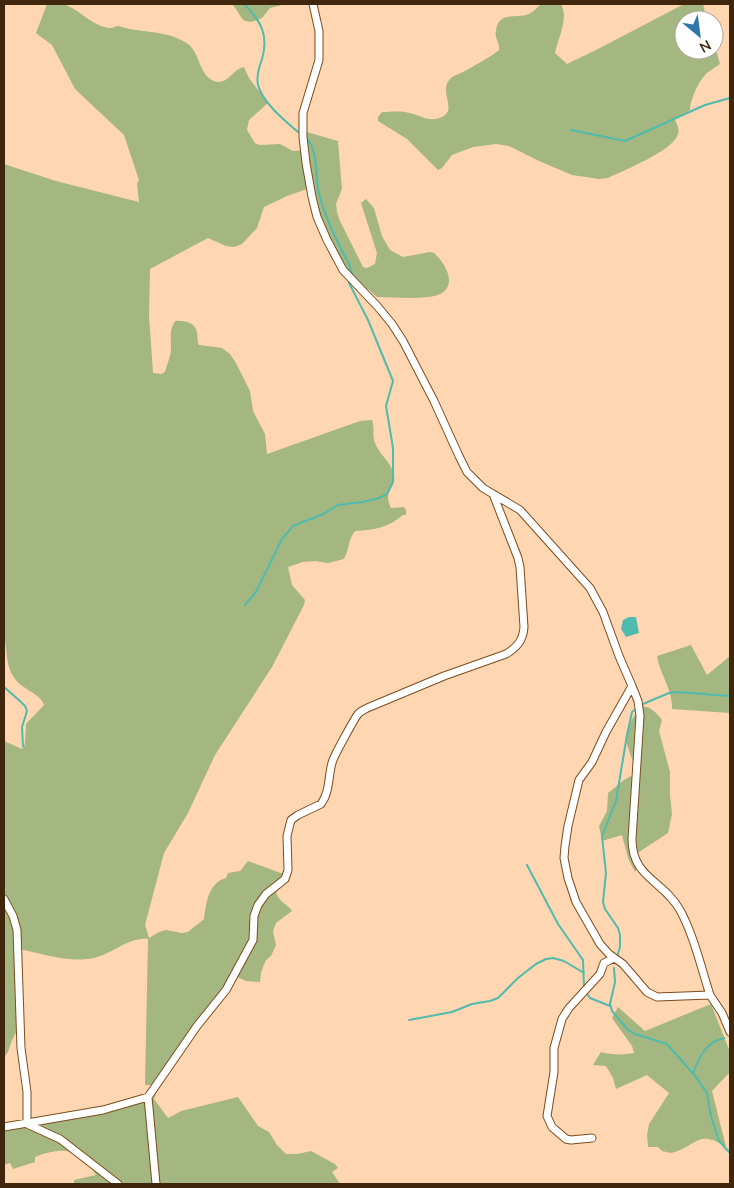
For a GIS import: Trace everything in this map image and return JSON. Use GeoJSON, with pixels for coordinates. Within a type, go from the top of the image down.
{"type":"FeatureCollection","features":[{"type":"Feature","properties":{"kind":"street"},"geometry":{"type":"LineString","coordinates":[[313,4],[319,31],[319,60],[318,70],[303,113],[303,137],[308,179],[321,228],[344,270],[392,324],[403,342],[434,401],[463,466],[476,482],[520,510],[586,582],[600,604],[638,701],[640,716],[632,838],[634,855],[640,869],[658,884],[681,912],[710,995],[722,1013],[730,1032]]}},
{"type":"Feature","properties":{"kind":"street"},"geometry":{"type":"LineString","coordinates":[[4,1127],[103,1110],[148,1097],[197,1026],[226,990],[253,940],[254,916],[258,905],[266,894],[282,882],[288,873],[287,836],[289,824],[294,817],[324,801],[328,791],[332,762],[355,718],[362,711],[372,706],[444,676],[506,654],[520,642],[524,634],[524,627],[520,567],[493,494]]}},
{"type":"Feature","properties":{"kind":"street"},"geometry":{"type":"LineString","coordinates":[[632,686],[589,767],[579,780],[568,826],[564,858],[572,892],[600,944],[623,964],[642,988],[651,995],[667,997],[710,995]]}},
{"type":"Feature","properties":{"kind":"street"},"geometry":{"type":"LineString","coordinates":[[4,899],[13,916],[17,930],[21,1048],[26,1092],[27,1124]]}},
{"type":"Feature","properties":{"kind":"street"},"geometry":{"type":"LineString","coordinates":[[592,1138],[566,1139],[558,1133],[547,1118],[554,1072],[553,1054],[563,1016],[600,974],[604,963],[614,958]]}},
{"type":"Feature","properties":{"kind":"street"},"geometry":{"type":"LineString","coordinates":[[148,1097],[156,1184]]}},
{"type":"Feature","properties":{"kind":"street"},"geometry":{"type":"LineString","coordinates":[[27,1124],[60,1139],[118,1184]]}},
{"type":"Feature","properties":{"kind":"green space"},"geometry":{"type":"Polygon","coordinates":[[[47,4],[64,4],[104,27],[113,28],[120,26],[167,35],[181,40],[192,48],[205,74],[214,81],[223,81],[244,67],[252,82],[268,103],[249,120],[247,130],[255,143],[259,145],[280,144],[293,151],[305,150],[303,131],[338,141],[342,189],[336,204],[337,212],[363,267],[367,268],[375,264],[377,253],[361,203],[366,199],[374,208],[382,236],[390,250],[403,257],[430,252],[434,253],[445,266],[448,273],[448,286],[444,291],[438,295],[428,297],[377,297],[368,289],[360,288],[333,253],[310,188],[264,207],[257,228],[242,244],[234,247],[226,246],[208,238],[150,269],[149,315],[153,373],[161,374],[165,372],[170,354],[173,325],[175,321],[185,321],[192,324],[196,329],[199,345],[222,348],[230,354],[236,363],[250,391],[253,411],[265,434],[267,454],[360,421],[372,420],[375,443],[394,474],[394,482],[388,497],[391,508],[404,507],[406,510],[406,515],[387,525],[375,529],[355,531],[344,559],[328,563],[303,562],[288,567],[292,585],[305,600],[304,605],[272,667],[215,755],[188,813],[164,853],[145,925],[149,938],[166,930],[182,933],[188,932],[204,919],[209,895],[215,884],[226,878],[228,873],[240,871],[248,861],[289,876],[276,893],[292,911],[276,923],[273,931],[276,945],[271,956],[266,960],[261,972],[260,982],[246,981],[235,976],[209,1017],[170,1068],[154,1099],[168,1118],[181,1111],[238,1097],[258,1126],[269,1132],[277,1145],[286,1154],[311,1151],[335,1164],[338,1168],[332,1172],[340,1184],[74,1184],[74,1180],[96,1175],[84,1159],[70,1152],[62,1151],[54,1151],[35,1157],[35,1162],[13,1169],[10,1163],[4,1165],[4,1130],[145,1096],[151,1085],[145,1085],[148,939],[127,943],[101,956],[85,959],[56,957],[19,949],[19,1027],[4,1057],[4,741],[22,749],[25,744],[26,724],[44,705],[39,698],[18,683],[12,674],[8,664],[4,637],[4,164],[56,181],[139,202],[137,184],[139,180],[124,135],[75,89],[52,45],[36,33],[47,4]]]}},
{"type":"Feature","properties":{"kind":"green space"},"geometry":{"type":"Polygon","coordinates":[[[232,4],[286,4],[270,8],[262,18],[250,22],[243,19],[232,4]]]}},
{"type":"Feature","properties":{"kind":"green space"},"geometry":{"type":"Polygon","coordinates":[[[541,4],[561,4],[564,16],[555,53],[567,64],[684,4],[703,4],[704,10],[674,10],[674,60],[719,60],[720,64],[701,80],[693,96],[690,110],[675,119],[678,134],[674,140],[658,153],[608,178],[599,179],[572,175],[509,146],[496,144],[473,147],[452,155],[442,168],[438,170],[407,139],[378,121],[378,117],[382,112],[405,112],[430,119],[440,118],[445,115],[448,112],[446,89],[450,79],[499,50],[496,33],[501,20],[529,14],[541,4]]]}},
{"type":"Feature","properties":{"kind":"green space"},"geometry":{"type":"Polygon","coordinates":[[[691,645],[707,675],[730,656],[730,713],[672,709],[672,702],[657,656],[691,645]]]}},
{"type":"Feature","properties":{"kind":"green space"},"geometry":{"type":"Polygon","coordinates":[[[640,706],[652,710],[662,720],[659,731],[670,772],[672,814],[668,833],[636,854],[638,867],[635,872],[628,858],[622,835],[602,841],[599,826],[607,811],[608,793],[624,780],[635,775],[626,736],[629,726],[640,706]]]}},
{"type":"Feature","properties":{"kind":"green space"},"geometry":{"type":"Polygon","coordinates":[[[711,1004],[730,1052],[730,1072],[712,1091],[726,1147],[709,1139],[703,1139],[671,1153],[662,1151],[658,1147],[648,1147],[647,1135],[649,1124],[669,1093],[647,1075],[616,1089],[613,1078],[606,1066],[593,1065],[601,1052],[609,1054],[634,1053],[632,1046],[612,1018],[618,1007],[645,1031],[711,1004]]]}},
{"type":"Feature","properties":{"kind":"water"},"geometry":{"type":"Polygon","coordinates":[[[629,617],[636,617],[639,633],[626,637],[621,629],[623,620],[629,617]]]}},
{"type":"Feature","properties":{"kind":"waterway"},"geometry":{"type":"LineString","coordinates":[[244,4],[255,16],[264,36],[265,43],[257,78],[258,85],[264,98],[275,111],[298,132]]}},
{"type":"Feature","properties":{"kind":"waterway"},"geometry":{"type":"LineString","coordinates":[[571,130],[625,141],[705,105],[730,98]]}},
{"type":"Feature","properties":{"kind":"waterway"},"geometry":{"type":"LineString","coordinates":[[306,138],[315,157],[319,194],[323,208],[352,273]]}},
{"type":"Feature","properties":{"kind":"waterway"},"geometry":{"type":"LineString","coordinates":[[245,605],[256,592],[282,539],[293,526],[323,514],[338,505],[379,498],[387,494],[393,482],[393,448],[386,406],[393,381],[368,320],[349,283]]}},
{"type":"Feature","properties":{"kind":"waterway"},"geometry":{"type":"LineString","coordinates":[[4,687],[25,706],[27,711],[22,727],[23,746]]}},
{"type":"Feature","properties":{"kind":"waterway"},"geometry":{"type":"LineString","coordinates":[[643,704],[669,693],[677,692],[730,696]]}},
{"type":"Feature","properties":{"kind":"waterway"},"geometry":{"type":"LineString","coordinates":[[617,957],[620,947],[620,935],[603,902],[606,873],[602,836],[616,801],[627,735],[632,712],[636,709]]}},
{"type":"Feature","properties":{"kind":"waterway"},"geometry":{"type":"LineString","coordinates":[[527,865],[558,924],[583,960],[584,987]]}},
{"type":"Feature","properties":{"kind":"waterway"},"geometry":{"type":"LineString","coordinates":[[409,1020],[452,1012],[472,1004],[498,998],[518,978],[546,959],[553,958],[564,961],[584,973]]}},
{"type":"Feature","properties":{"kind":"waterway"},"geometry":{"type":"LineString","coordinates":[[614,968],[615,982],[610,1004],[612,1011],[628,1030],[667,1044],[696,1077],[707,1093],[711,1116],[719,1141],[730,1153]]}},
{"type":"Feature","properties":{"kind":"waterway"},"geometry":{"type":"LineString","coordinates":[[588,995],[590,998],[610,1006]]}},
{"type":"Feature","properties":{"kind":"waterway"},"geometry":{"type":"LineString","coordinates":[[693,1073],[704,1051],[712,1043],[724,1038]]}}]}
